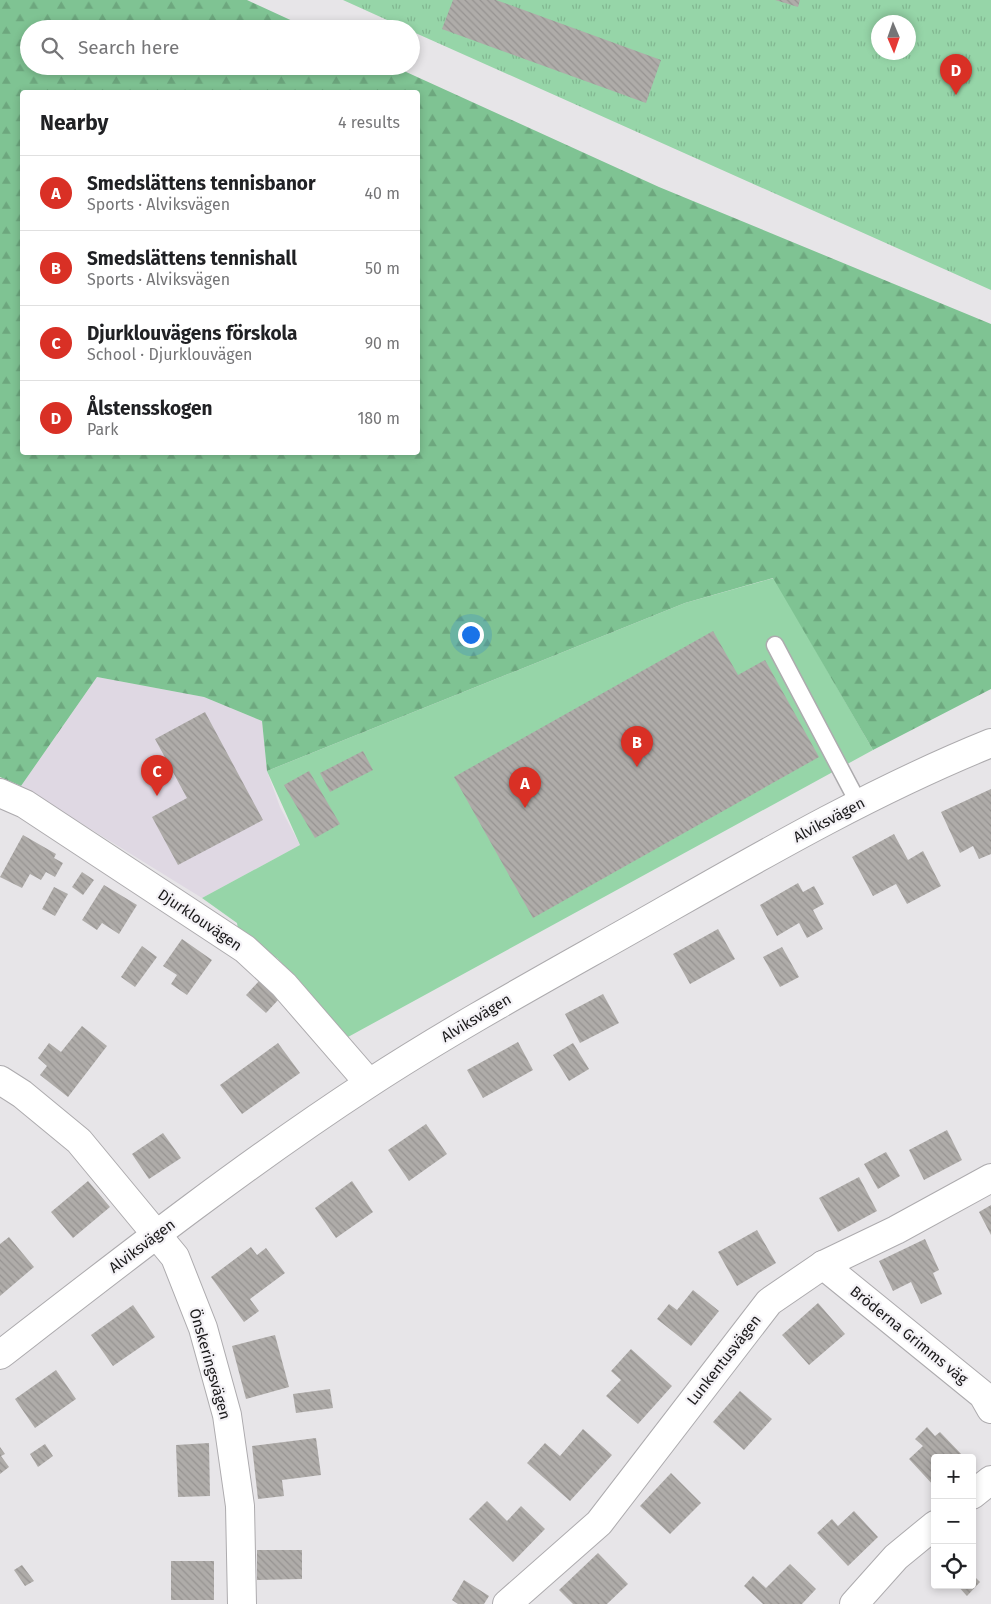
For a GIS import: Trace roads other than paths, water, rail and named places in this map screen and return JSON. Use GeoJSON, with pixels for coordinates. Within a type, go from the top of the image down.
{"type":"FeatureCollection","features":[{"type":"Feature","properties":{"kind":"street","name":"Alviksvägen"},"geometry":{"type":"LineString","coordinates":[[0,1356],[157,1234],[290,1137],[370,1083],[492,1008],[740,868],[860,804],[991,743]]}},
{"type":"Feature","properties":{"kind":"street","name":"Djurklouvägen"},"geometry":{"type":"LineString","coordinates":[[0,793],[25,804],[245,950],[284,985],[370,1083]]}},
{"type":"Feature","properties":{"kind":"street","name":"Önskeringsvägen"},"geometry":{"type":"LineString","coordinates":[[0,1080],[22,1094],[78,1141],[157,1234],[174,1257],[203,1328],[226,1415],[240,1506],[242,1604]]}},
{"type":"Feature","properties":{"kind":"street","name":"Lunkentusvägen"},"geometry":{"type":"LineString","coordinates":[[507,1604],[599,1522],[769,1302],[823,1265],[896,1230],[991,1178]]}},
{"type":"Feature","properties":{"kind":"street","name":"Bröderna Grimms väg"},"geometry":{"type":"LineString","coordinates":[[823,1265],[983,1395],[991,1409]]}},
{"type":"Feature","properties":{"kind":"street"},"geometry":{"type":"LineString","coordinates":[[976,1492],[991,1480]]}},
{"type":"Feature","properties":{"kind":"street"},"geometry":{"type":"LineString","coordinates":[[854,1604],[896,1557],[931,1528]]}},
{"type":"Feature","properties":{"kind":"lane"},"geometry":{"type":"LineString","coordinates":[[774,645],[860,804]]}},
{"type":"Feature","properties":{"kind":"place","name":"Ålstensskogen"},"geometry":{"type":"Point","coordinates":[956,95]}},
{"type":"Feature","properties":{"kind":"place","name":"Smedslättens tennishall"},"geometry":{"type":"Point","coordinates":[637,767]}},
{"type":"Feature","properties":{"kind":"place","name":"Djurklouvägens förskola"},"geometry":{"type":"Point","coordinates":[157,796]}},
{"type":"Feature","properties":{"kind":"place","name":"Smedslättens tennisbanor"},"geometry":{"type":"Point","coordinates":[525,808]}}]}
